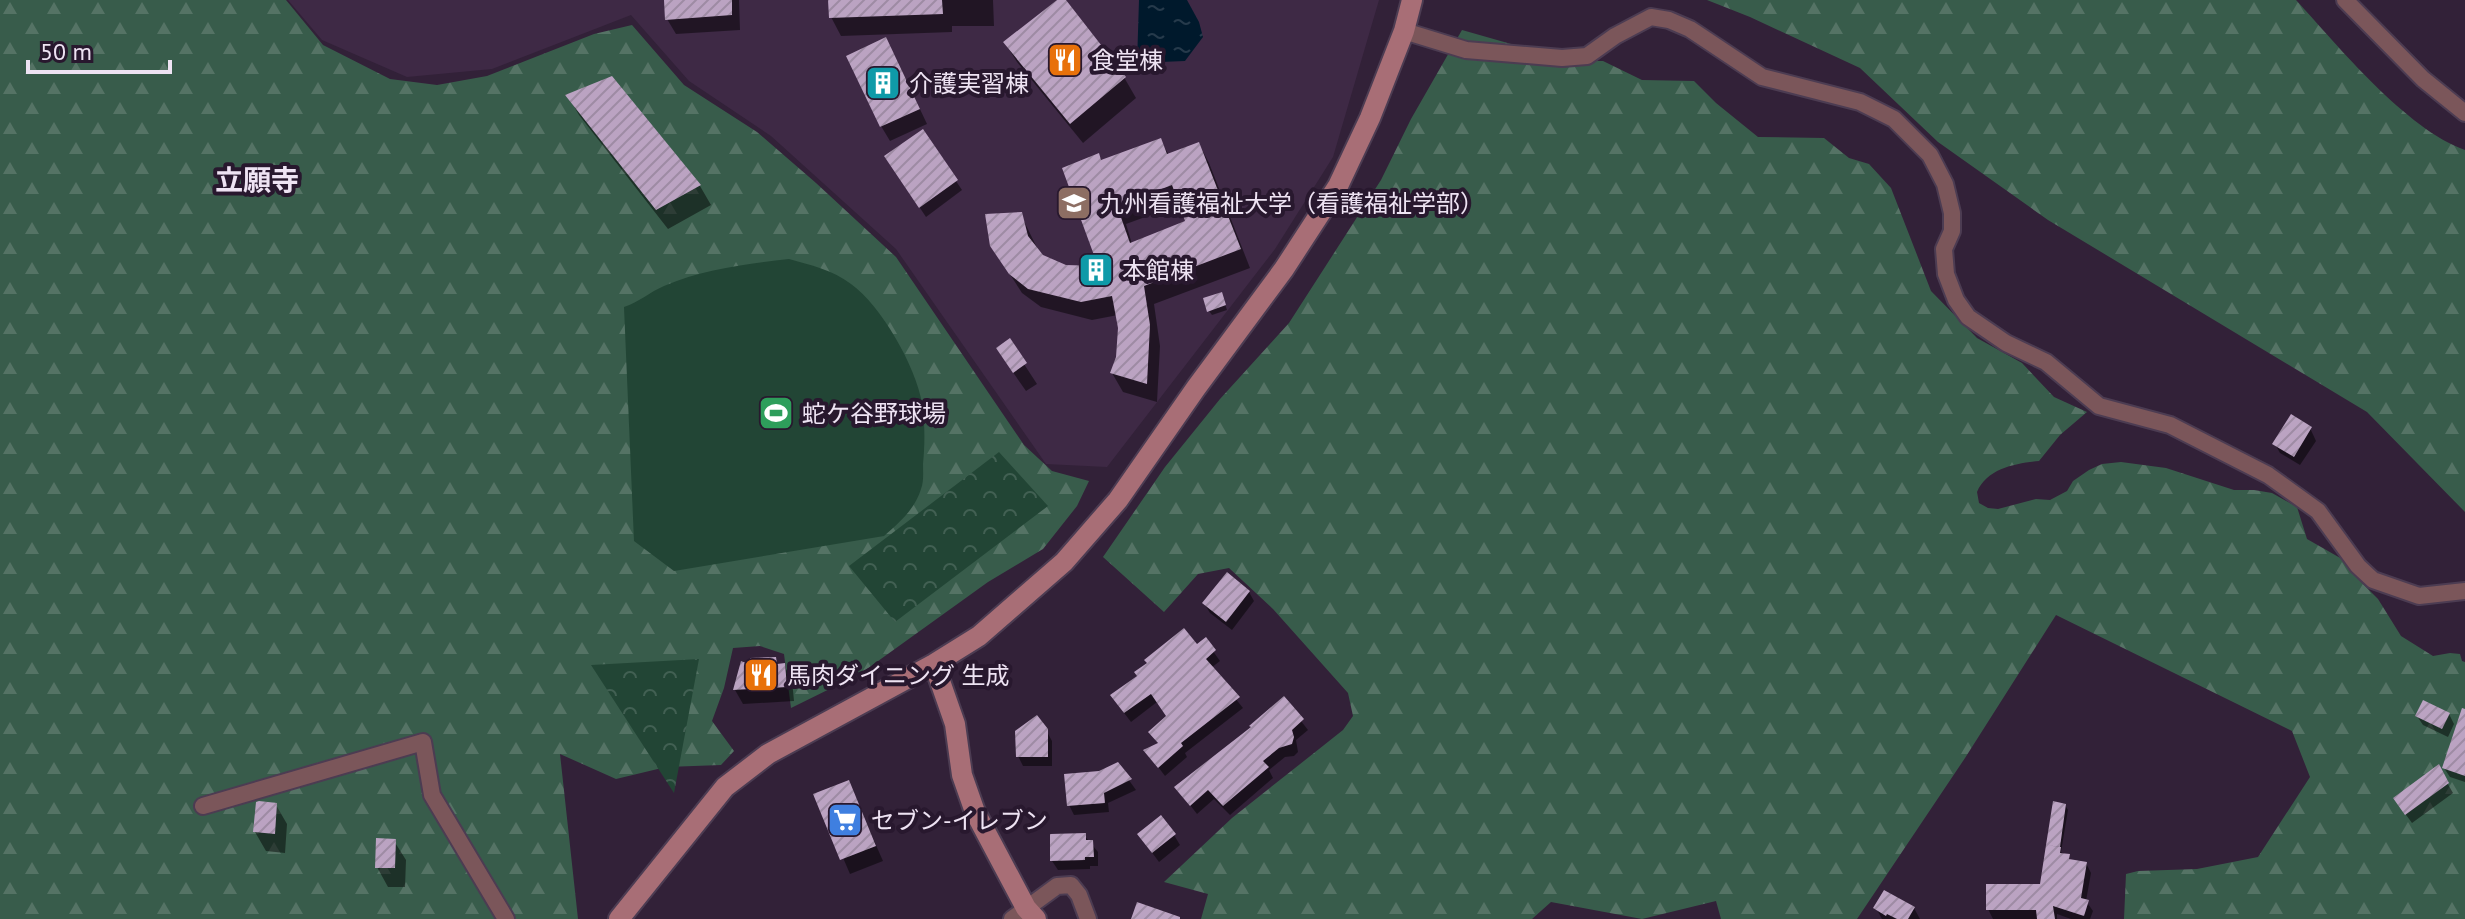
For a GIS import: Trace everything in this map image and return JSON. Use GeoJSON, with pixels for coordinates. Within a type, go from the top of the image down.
{"type":"FeatureCollection","features":[{"type":"Feature","properties":{"kind":"street"},"geometry":{"type":"LineString","coordinates":[[619,919],[725,787],[768,754],[934,664],[979,636],[1064,562],[1118,500],[1284,269],[1338,186],[1370,118],[1404,31],[1412,0]]}},
{"type":"Feature","properties":{"kind":"street"},"geometry":{"type":"LineString","coordinates":[[2345,0],[2423,79],[2465,113]]}},
{"type":"Feature","properties":{"kind":"street"},"geometry":{"type":"LineString","coordinates":[[1404,31],[1466,50],[1562,58],[1587,56],[1615,36],[1651,17],[1669,20],[1690,29],[1762,77],[1860,102],[1894,119],[1930,155],[1945,184],[1952,213],[1952,231],[1944,249],[1946,274],[1956,300],[1968,317],[2006,343],[2046,362],[2099,406],[2170,425],[2268,475],[2318,511],[2358,566],[2373,580],[2419,596],[2465,591]]}},
{"type":"Feature","properties":{"kind":"street"},"geometry":{"type":"LineString","coordinates":[[934,664],[955,724],[962,775],[975,812],[1024,915],[1057,886],[1071,885],[1079,895],[1088,919]]}},
{"type":"Feature","properties":{"kind":"street"},"geometry":{"type":"LineString","coordinates":[[203,806],[423,742],[432,795],[506,919]]}},
{"type":"Feature","properties":{"kind":"shaded area","name":"九州看護福祉大学（看護福祉学部）"},"geometry":{"type":"Polygon","coordinates":[[[288,0],[1379,0],[1333,157],[1275,249],[1107,467],[1046,464],[896,249],[771,136],[689,81],[631,15],[492,69],[407,77],[322,40],[288,0]]]}},
{"type":"Feature","properties":{"kind":"green space"},"geometry":{"type":"Polygon","coordinates":[[[0,0],[286,0],[323,45],[390,79],[437,85],[487,76],[594,34],[632,25],[684,85],[757,132],[896,257],[1024,445],[1052,471],[1089,481],[1077,506],[1043,549],[988,582],[860,674],[791,708],[784,654],[760,646],[733,648],[724,688],[712,721],[734,751],[721,765],[666,767],[616,779],[560,754],[578,919],[0,919],[0,0]]]}},
{"type":"Feature","properties":{"kind":"green space"},"geometry":{"type":"Polygon","coordinates":[[[1707,0],[2296,0],[2397,106],[2443,139],[2465,150],[2465,512],[2367,412],[2048,220],[1938,142],[1860,68],[1707,0]]]}},
{"type":"Feature","properties":{"kind":"green space"},"geometry":{"type":"Polygon","coordinates":[[[1462,30],[1570,61],[1603,61],[1642,80],[1694,81],[1758,137],[1824,138],[1849,158],[1869,164],[1891,188],[1931,291],[1977,338],[2022,363],[2054,397],[2087,412],[2060,435],[2039,461],[2012,465],[1988,477],[1977,492],[1979,503],[1998,509],[2036,499],[2050,500],[2067,491],[2073,481],[2089,470],[2102,464],[2121,462],[2166,468],[2234,490],[2272,493],[2297,507],[2307,539],[2349,563],[2349,570],[2378,599],[2401,636],[2433,656],[2460,654],[2465,662],[2465,919],[2124,919],[2126,874],[2197,869],[2258,857],[2310,777],[2292,731],[2056,615],[1857,919],[1721,919],[1716,901],[1642,919],[1551,902],[1532,919],[1201,919],[1208,894],[1164,882],[1232,818],[1343,730],[1353,716],[1348,693],[1273,609],[1229,568],[1198,574],[1164,612],[1103,557],[1165,467],[1220,399],[1289,323],[1381,180],[1411,119],[1462,30]]]}},
{"type":"Feature","properties":{"kind":"green space","name":"蛇ケ谷野球場"},"geometry":{"type":"Polygon","coordinates":[[[789,259],[829,272],[851,284],[874,306],[896,338],[913,372],[922,403],[924,441],[921,489],[911,509],[884,536],[674,571],[634,541],[624,307],[664,286],[694,275],[789,259]]]}},
{"type":"Feature","properties":{"kind":"green space"},"geometry":{"type":"Polygon","coordinates":[[[999,452],[1048,506],[895,622],[849,566],[999,452]]]}},
{"type":"Feature","properties":{"kind":"green space"},"geometry":{"type":"Polygon","coordinates":[[[699,659],[674,793],[591,665],[699,659]]]}},
{"type":"Feature","properties":{"kind":"water"},"geometry":{"type":"Polygon","coordinates":[[[1139,0],[1187,0],[1203,37],[1185,61],[1137,63],[1139,0]]]}},
{"type":"Feature","properties":{"kind":"building"},"geometry":{"type":"Polygon","coordinates":[[[664,0],[732,0],[732,15],[665,20],[664,0]]]}},
{"type":"Feature","properties":{"kind":"building"},"geometry":{"type":"Polygon","coordinates":[[[828,0],[942,0],[943,14],[829,18],[828,0]]]}},
{"type":"Feature","properties":{"kind":"building","name":"食堂棟"},"geometry":{"type":"Polygon","coordinates":[[[1057,0],[1066,0],[1126,77],[1070,124],[1003,42],[1057,0]]]}},
{"type":"Feature","properties":{"kind":"building","name":"介護実習棟"},"geometry":{"type":"Polygon","coordinates":[[[886,37],[920,109],[880,127],[846,56],[886,37]]]}},
{"type":"Feature","properties":{"kind":"building"},"geometry":{"type":"Polygon","coordinates":[[[612,76],[701,185],[656,210],[565,95],[612,76]]]}},
{"type":"Feature","properties":{"kind":"building"},"geometry":{"type":"Polygon","coordinates":[[[923,129],[958,180],[919,208],[884,156],[923,129]]]}},
{"type":"Feature","properties":{"kind":"building","name":"本館棟"},"geometry":{"type":"Polygon","coordinates":[[[1161,138],[1167,154],[1199,142],[1241,249],[1144,286],[1150,325],[1147,384],[1110,373],[1116,357],[1118,328],[1112,296],[1081,302],[1028,289],[1009,274],[990,246],[985,214],[1022,212],[1028,236],[1043,255],[1066,265],[1098,266],[1062,168],[1099,153],[1101,160],[1161,138]],[[1172,185],[1117,206],[1130,243],[1185,221],[1172,185]]]}},
{"type":"Feature","properties":{"kind":"building"},"geometry":{"type":"Polygon","coordinates":[[[1222,292],[1226,305],[1207,312],[1203,298],[1222,292]]]}},
{"type":"Feature","properties":{"kind":"building"},"geometry":{"type":"Polygon","coordinates":[[[1010,338],[1027,363],[1013,373],[996,348],[1010,338]]]}},
{"type":"Feature","properties":{"kind":"building"},"geometry":{"type":"Polygon","coordinates":[[[2291,414],[2312,427],[2294,457],[2272,444],[2291,414]]]}},
{"type":"Feature","properties":{"kind":"building"},"geometry":{"type":"Polygon","coordinates":[[[1227,572],[1250,591],[1226,622],[1202,603],[1227,572]]]}},
{"type":"Feature","properties":{"kind":"building"},"geometry":{"type":"Polygon","coordinates":[[[1184,628],[1197,644],[1206,637],[1216,650],[1206,659],[1240,697],[1181,743],[1183,746],[1158,768],[1143,750],[1158,743],[1148,732],[1166,716],[1151,694],[1124,713],[1110,695],[1137,676],[1134,672],[1147,663],[1144,660],[1184,628]]]}},
{"type":"Feature","properties":{"kind":"building","name":"馬肉ダイニング 生成"},"geometry":{"type":"Polygon","coordinates":[[[776,657],[777,664],[785,663],[787,687],[733,690],[741,661],[751,665],[750,658],[776,657]]]}},
{"type":"Feature","properties":{"kind":"building"},"geometry":{"type":"Polygon","coordinates":[[[1284,696],[1304,719],[1292,730],[1292,744],[1279,748],[1263,761],[1269,767],[1223,806],[1208,790],[1190,806],[1174,787],[1251,727],[1284,696]]]}},
{"type":"Feature","properties":{"kind":"building"},"geometry":{"type":"Polygon","coordinates":[[[2423,700],[2450,713],[2442,729],[2415,716],[2423,700]]]}},
{"type":"Feature","properties":{"kind":"building"},"geometry":{"type":"Polygon","coordinates":[[[2462,708],[2465,709],[2465,776],[2442,768],[2462,708]]]}},
{"type":"Feature","properties":{"kind":"building"},"geometry":{"type":"Polygon","coordinates":[[[1037,715],[1048,729],[1048,757],[1016,757],[1015,731],[1037,715]]]}},
{"type":"Feature","properties":{"kind":"building"},"geometry":{"type":"Polygon","coordinates":[[[1118,762],[1132,779],[1104,793],[1105,803],[1067,806],[1064,774],[1099,771],[1118,762]]]}},
{"type":"Feature","properties":{"kind":"building"},"geometry":{"type":"Polygon","coordinates":[[[2439,764],[2449,783],[2405,815],[2393,798],[2439,764]]]}},
{"type":"Feature","properties":{"kind":"building","name":"セブン-イレブン"},"geometry":{"type":"Polygon","coordinates":[[[849,780],[876,846],[840,860],[813,794],[849,780]]]}},
{"type":"Feature","properties":{"kind":"building"},"geometry":{"type":"Polygon","coordinates":[[[2053,801],[2066,804],[2060,847],[2046,845],[2053,801]]]}},
{"type":"Feature","properties":{"kind":"building"},"geometry":{"type":"Polygon","coordinates":[[[256,802],[277,803],[275,834],[253,832],[256,802]]]}},
{"type":"Feature","properties":{"kind":"building"},"geometry":{"type":"Polygon","coordinates":[[[1161,815],[1176,834],[1152,853],[1137,834],[1161,815]]]}},
{"type":"Feature","properties":{"kind":"building"},"geometry":{"type":"Polygon","coordinates":[[[1086,833],[1086,840],[1093,840],[1094,857],[1050,861],[1050,834],[1086,833]]]}},
{"type":"Feature","properties":{"kind":"building"},"geometry":{"type":"Polygon","coordinates":[[[376,838],[396,839],[395,868],[375,868],[376,838]]]}},
{"type":"Feature","properties":{"kind":"building"},"geometry":{"type":"Polygon","coordinates":[[[2046,845],[2061,847],[2060,853],[2070,854],[2069,859],[2087,862],[2081,898],[2089,900],[2084,916],[2053,906],[2055,919],[2037,919],[2036,910],[1986,910],[1986,884],[2040,884],[2046,845]]]}},
{"type":"Feature","properties":{"kind":"building"},"geometry":{"type":"Polygon","coordinates":[[[1884,890],[1915,907],[1908,919],[1886,916],[1873,908],[1884,890]]]}},
{"type":"Feature","properties":{"kind":"building"},"geometry":{"type":"Polygon","coordinates":[[[1137,902],[1180,917],[1180,919],[1131,919],[1137,902]]]}},
{"type":"Feature","properties":{"kind":"place","name":"食堂棟"},"geometry":{"type":"Point","coordinates":[1065,60]}},
{"type":"Feature","properties":{"kind":"place","name":"介護実習棟"},"geometry":{"type":"Point","coordinates":[883,83]}},
{"type":"Feature","properties":{"kind":"place","name":"九州看護福祉大学（看護福祉学部）"},"geometry":{"type":"Point","coordinates":[1074,203]}},
{"type":"Feature","properties":{"kind":"place","name":"本館棟"},"geometry":{"type":"Point","coordinates":[1096,270]}},
{"type":"Feature","properties":{"kind":"place","name":"蛇ケ谷野球場"},"geometry":{"type":"Point","coordinates":[776,413]}},
{"type":"Feature","properties":{"kind":"place","name":"馬肉ダイニング 生成"},"geometry":{"type":"Point","coordinates":[761,675]}},
{"type":"Feature","properties":{"kind":"place","name":"セブン-イレブン"},"geometry":{"type":"Point","coordinates":[845,820]}},
{"type":"Feature","properties":{"kind":"district","name":"立願寺"},"geometry":{"type":"Point","coordinates":[257,179]}}]}
